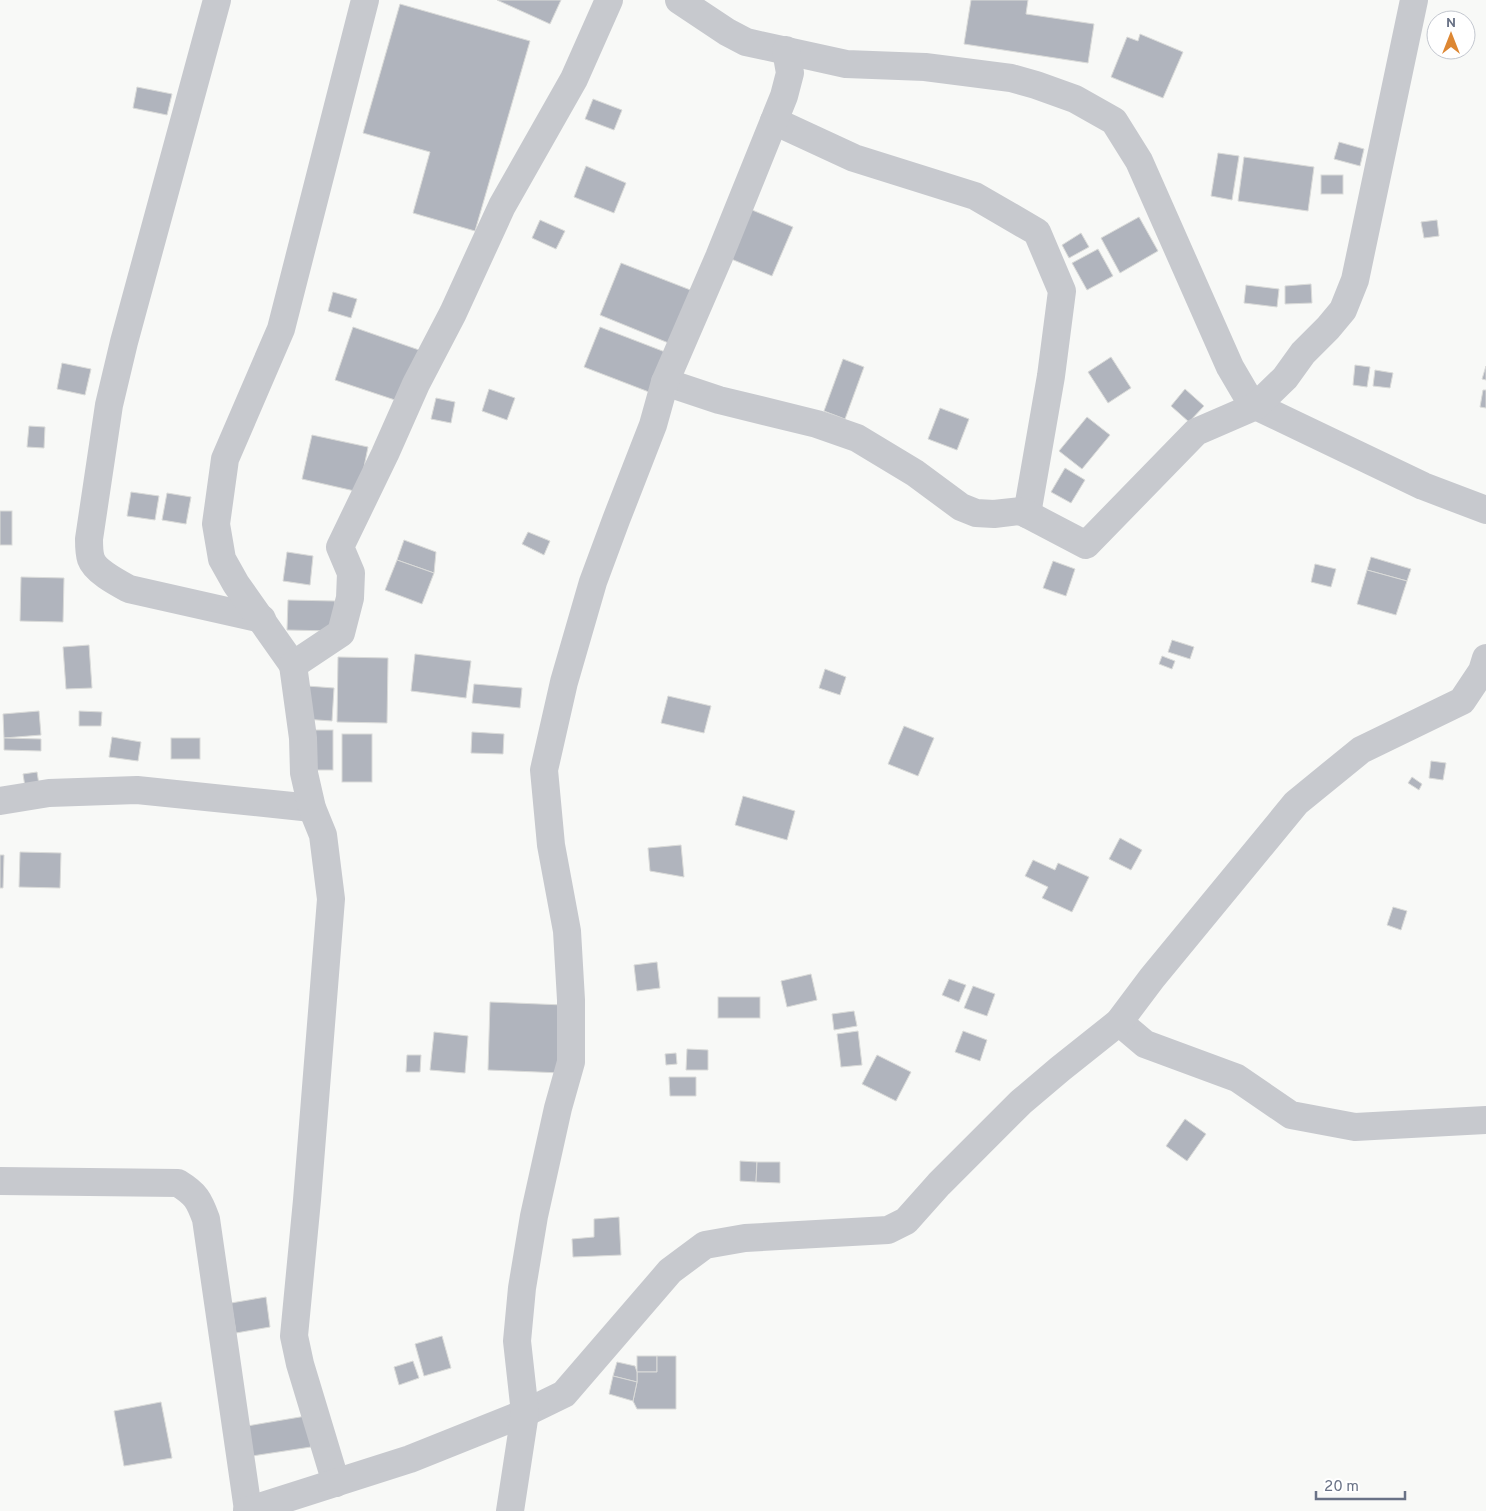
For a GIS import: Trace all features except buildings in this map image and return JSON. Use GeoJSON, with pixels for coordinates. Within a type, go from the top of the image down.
{"type":"FeatureCollection","features":[{"type":"Feature","properties":{"kind":"street"},"geometry":{"type":"LineString","coordinates":[[217,0],[124,342],[109,405],[89,539],[89,550],[91,562],[111,579],[129,589],[262,619]]}},
{"type":"Feature","properties":{"kind":"street"},"geometry":{"type":"LineString","coordinates":[[336,1483],[300,1364],[294,1336],[331,899],[323,836],[312,808],[304,773],[303,738],[293,665],[236,584],[222,559],[216,524],[226,459],[281,329],[365,0]]}},
{"type":"Feature","properties":{"kind":"street"},"geometry":{"type":"LineString","coordinates":[[293,665],[341,633],[350,598],[351,573],[340,547],[343,539],[385,454],[416,384],[457,305],[502,206],[574,79],[609,0]]}},
{"type":"Feature","properties":{"kind":"street"},"geometry":{"type":"LineString","coordinates":[[679,0],[727,32],[746,42],[846,64],[925,67],[1011,78],[1075,99],[1114,121],[1139,161],[1230,367],[1247,396],[1256,406],[1423,486],[1486,510]]}},
{"type":"Feature","properties":{"kind":"street"},"geometry":{"type":"LineString","coordinates":[[665,382],[719,400],[817,424],[857,438],[915,473],[961,507],[976,513],[994,514],[1020,511],[1086,545],[1196,432],[1256,406],[1285,378],[1302,354],[1343,310],[1355,280],[1414,0]]}},
{"type":"Feature","properties":{"kind":"street"},"geometry":{"type":"LineString","coordinates":[[510,1511],[525,1413],[517,1341],[522,1288],[534,1216],[570,1062],[571,1000],[567,931],[551,845],[544,770],[564,682],[593,582],[653,426],[665,382],[719,257],[784,96],[790,73],[786,50]]}},
{"type":"Feature","properties":{"kind":"street"},"geometry":{"type":"LineString","coordinates":[[774,121],[854,158],[975,196],[1037,232],[1062,291],[1028,514]]}},
{"type":"Feature","properties":{"kind":"street"},"geometry":{"type":"LineString","coordinates":[[0,1181],[178,1183],[192,1192],[200,1202],[206,1219],[248,1511],[410,1459],[525,1413],[564,1394],[670,1271],[706,1246],[745,1238],[888,1230],[906,1221],[939,1184],[1022,1102],[1119,1022],[1152,978],[1296,803],[1360,750],[1462,701],[1482,671],[1486,658]]}},
{"type":"Feature","properties":{"kind":"street"},"geometry":{"type":"LineString","coordinates":[[0,801],[49,793],[138,790],[312,808]]}},
{"type":"Feature","properties":{"kind":"street"},"geometry":{"type":"LineString","coordinates":[[1119,1022],[1145,1044],[1237,1078],[1292,1115],[1354,1127],[1486,1120]]}}]}
